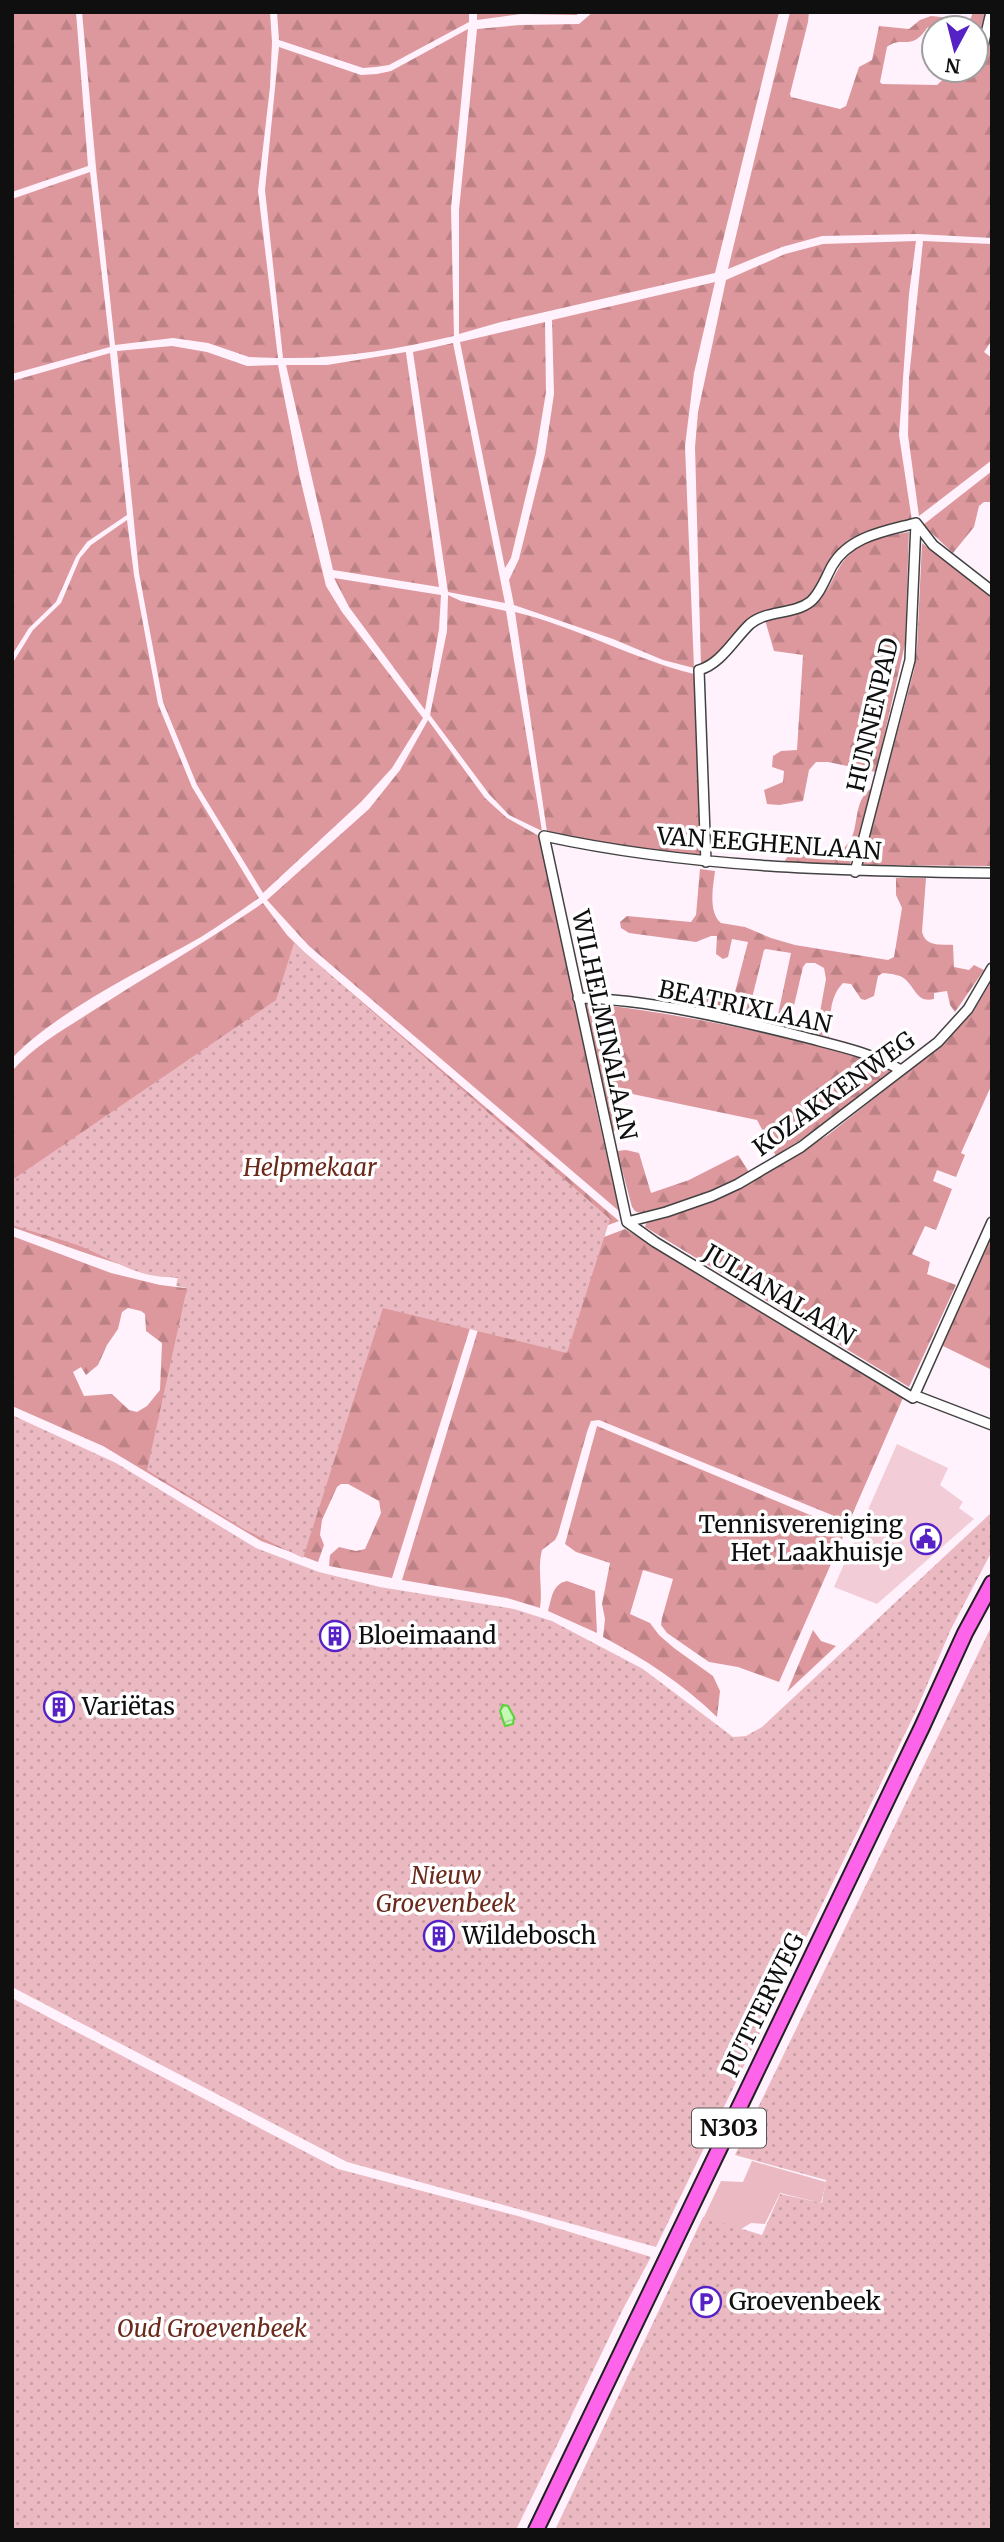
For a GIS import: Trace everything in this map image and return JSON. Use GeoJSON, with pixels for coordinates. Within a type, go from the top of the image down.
{"type":"FeatureCollection","features":[{"type":"Feature","properties":{"kind":"main road","name":"PUTTERWEG"},"geometry":{"type":"LineString","coordinates":[[536,2530],[965,1633],[992,1583]]}},
{"type":"Feature","properties":{"kind":"street"},"geometry":{"type":"LineString","coordinates":[[706,862],[699,670],[727,651],[752,622],[811,601],[834,562],[846,548],[861,539],[916,523],[933,545],[992,591]]}},
{"type":"Feature","properties":{"kind":"street","name":"HUNNENPAD"},"geometry":{"type":"LineString","coordinates":[[855,872],[910,660],[916,523]]}},
{"type":"Feature","properties":{"kind":"street","name":"VAN EEGHENLAAN"},"geometry":{"type":"LineString","coordinates":[[544,836],[599,848],[706,862],[855,872],[992,873]]}},
{"type":"Feature","properties":{"kind":"street","name":"WILHELMINALAAN"},"geometry":{"type":"LineString","coordinates":[[544,836],[627,1222]]}},
{"type":"Feature","properties":{"kind":"street","name":"KOZAKKENWEG"},"geometry":{"type":"LineString","coordinates":[[627,1222],[677,1208],[738,1184],[801,1147],[938,1042],[960,1017],[992,968]]}},
{"type":"Feature","properties":{"kind":"street","name":"BEATRIXLAAN"},"geometry":{"type":"LineString","coordinates":[[578,998],[677,1010],[764,1027],[876,1055],[901,1070]]}},
{"type":"Feature","properties":{"kind":"street","name":"JULIANALAAN"},"geometry":{"type":"LineString","coordinates":[[627,1222],[655,1242],[914,1397],[992,1425]]}},
{"type":"Feature","properties":{"kind":"street"},"geometry":{"type":"LineString","coordinates":[[914,1397],[992,1222]]}},
{"type":"Feature","properties":{"kind":"green space"},"geometry":{"type":"Polygon","coordinates":[[[12,12],[76,12],[88,166],[12,192],[12,12]]]}},
{"type":"Feature","properties":{"kind":"green space"},"geometry":{"type":"Polygon","coordinates":[[[82,12],[270,12],[270,87],[258,191],[278,358],[249,357],[208,343],[173,338],[115,345],[82,12]]]}},
{"type":"Feature","properties":{"kind":"green space"},"geometry":{"type":"Polygon","coordinates":[[[277,12],[469,12],[469,22],[389,65],[363,68],[279,40],[277,12]]]}},
{"type":"Feature","properties":{"kind":"green space"},"geometry":{"type":"Polygon","coordinates":[[[477,12],[578,12],[577,15],[521,14],[477,20],[477,12]]]}},
{"type":"Feature","properties":{"kind":"green space"},"geometry":{"type":"Polygon","coordinates":[[[593,12],[779,12],[715,273],[459,334],[459,210],[477,29],[579,24],[593,12]]]}},
{"type":"Feature","properties":{"kind":"green space"},"geometry":{"type":"Polygon","coordinates":[[[790,12],[809,12],[791,97],[840,109],[846,106],[859,67],[872,60],[879,26],[909,29],[920,20],[920,36],[887,47],[880,82],[882,84],[990,84],[992,17],[992,238],[917,234],[822,236],[782,247],[728,269],[790,12]]]}},
{"type":"Feature","properties":{"kind":"green space"},"geometry":{"type":"Polygon","coordinates":[[[468,29],[451,208],[454,336],[369,352],[283,358],[265,190],[279,47],[361,75],[377,74],[391,71],[468,29]]]}},
{"type":"Feature","properties":{"kind":"green space"},"geometry":{"type":"Polygon","coordinates":[[[90,172],[110,347],[12,374],[12,199],[90,172]]]}},
{"type":"Feature","properties":{"kind":"green space"},"geometry":{"type":"Polygon","coordinates":[[[916,241],[909,294],[899,435],[912,521],[867,533],[847,544],[831,560],[809,597],[798,604],[771,610],[759,616],[701,666],[695,447],[698,412],[726,280],[785,254],[823,244],[916,241]]]}},
{"type":"Feature","properties":{"kind":"green space"},"geometry":{"type":"Polygon","coordinates":[[[923,241],[992,244],[992,340],[984,352],[992,358],[992,460],[919,516],[908,435],[909,378],[923,241]]]}},
{"type":"Feature","properties":{"kind":"green space"},"geometry":{"type":"Polygon","coordinates":[[[715,282],[694,373],[685,446],[694,668],[663,660],[613,639],[514,605],[509,580],[519,559],[545,454],[554,394],[552,320],[715,282]]]}},
{"type":"Feature","properties":{"kind":"green space"},"geometry":{"type":"Polygon","coordinates":[[[545,322],[546,392],[536,453],[511,558],[505,568],[460,342],[545,322]]]}},
{"type":"Feature","properties":{"kind":"green space"},"geometry":{"type":"Polygon","coordinates":[[[453,343],[505,603],[448,592],[413,352],[453,343]]]}},
{"type":"Feature","properties":{"kind":"green space"},"geometry":{"type":"Polygon","coordinates":[[[172,346],[207,352],[247,366],[278,365],[300,478],[326,586],[342,612],[423,718],[392,768],[361,802],[263,893],[197,785],[163,702],[139,573],[117,351],[172,346]]]}},
{"type":"Feature","properties":{"kind":"green space"},"geometry":{"type":"Polygon","coordinates":[[[406,352],[439,587],[333,570],[286,365],[327,365],[406,352]]]}},
{"type":"Feature","properties":{"kind":"green space"},"geometry":{"type":"Polygon","coordinates":[[[110,353],[127,515],[87,542],[76,557],[56,602],[29,628],[12,655],[12,381],[110,353]]]}},
{"type":"Feature","properties":{"kind":"green space"},"geometry":{"type":"Polygon","coordinates":[[[992,471],[992,502],[984,502],[979,506],[974,527],[953,553],[923,525],[992,471]]]}},
{"type":"Feature","properties":{"kind":"green space"},"geometry":{"type":"Polygon","coordinates":[[[127,520],[134,575],[158,704],[192,787],[259,898],[201,937],[77,1007],[31,1040],[12,1058],[12,664],[33,630],[61,603],[80,558],[91,545],[127,520]]]}},
{"type":"Feature","properties":{"kind":"green space"},"geometry":{"type":"Polygon","coordinates":[[[909,532],[905,644],[876,772],[816,762],[809,770],[803,801],[767,804],[764,790],[783,782],[784,771],[772,767],[773,756],[781,751],[797,750],[803,655],[774,651],[765,620],[799,610],[817,601],[826,592],[843,562],[866,542],[909,532]]]}},
{"type":"Feature","properties":{"kind":"green space"},"geometry":{"type":"Polygon","coordinates":[[[922,543],[992,598],[992,866],[862,865],[914,670],[922,543]]]}},
{"type":"Feature","properties":{"kind":"green space"},"geometry":{"type":"Polygon","coordinates":[[[334,578],[441,595],[439,629],[425,710],[349,607],[334,578]]]}},
{"type":"Feature","properties":{"kind":"green space"},"geometry":{"type":"Polygon","coordinates":[[[448,595],[461,601],[506,611],[542,831],[509,815],[489,794],[430,715],[447,631],[448,595]]]}},
{"type":"Feature","properties":{"kind":"green space"},"geometry":{"type":"Polygon","coordinates":[[[515,612],[694,674],[703,858],[599,844],[547,832],[515,612]]]}},
{"type":"Feature","properties":{"kind":"green space"},"geometry":{"type":"Polygon","coordinates":[[[428,720],[485,798],[507,818],[541,837],[619,1211],[309,946],[267,900],[369,809],[400,770],[428,720]]]}},
{"type":"Feature","properties":{"kind":"green space"},"geometry":{"type":"Polygon","coordinates":[[[872,788],[850,865],[784,863],[789,855],[795,852],[830,852],[845,847],[853,833],[861,801],[872,788]]]}},
{"type":"Feature","properties":{"kind":"green space"},"geometry":{"type":"Polygon","coordinates":[[[700,869],[715,871],[713,906],[721,923],[745,927],[795,945],[888,960],[894,957],[902,908],[896,895],[896,878],[926,878],[922,932],[924,937],[934,944],[953,945],[954,967],[969,970],[974,965],[984,970],[955,1012],[950,1005],[947,991],[934,993],[934,999],[924,999],[906,980],[895,975],[883,973],[878,976],[874,996],[865,1000],[861,999],[851,984],[843,983],[833,1001],[829,1037],[816,1034],[826,979],[824,968],[815,963],[806,963],[789,1027],[776,1024],[791,953],[766,949],[747,1018],[694,1007],[699,995],[728,997],[735,992],[748,942],[732,939],[728,957],[723,959],[716,954],[717,936],[696,942],[629,933],[621,928],[620,922],[627,916],[691,922],[696,915],[700,869]]]}},
{"type":"Feature","properties":{"kind":"green space","name":"Helpmekaar"},"geometry":{"type":"Polygon","coordinates":[[[263,903],[287,935],[304,952],[619,1221],[571,1239],[189,1280],[121,1265],[12,1227],[12,1071],[30,1053],[51,1038],[263,903]]]}},
{"type":"Feature","properties":{"kind":"green space","name":"Helpmekaar"},"geometry":{"type":"Polygon","coordinates":[[[294,943],[610,1219],[567,1353],[383,1308],[303,1558],[244,1529],[147,1470],[187,1288],[176,1286],[178,1277],[138,1272],[80,1246],[12,1225],[12,1180],[276,1000],[294,943]]]}},
{"type":"Feature","properties":{"kind":"green space"},"geometry":{"type":"Polygon","coordinates":[[[992,980],[992,1084],[961,1153],[965,1155],[956,1177],[937,1170],[933,1181],[952,1189],[936,1230],[925,1226],[912,1254],[930,1262],[927,1274],[956,1285],[909,1387],[645,1227],[647,1221],[714,1201],[734,1191],[828,1135],[940,1046],[973,1012],[992,980]]]}},
{"type":"Feature","properties":{"kind":"green space"},"geometry":{"type":"Polygon","coordinates":[[[585,1004],[691,1018],[765,1033],[842,1052],[893,1071],[776,1156],[757,1120],[613,1090],[624,1127],[613,1131],[585,1004]]]}},
{"type":"Feature","properties":{"kind":"green space"},"geometry":{"type":"Polygon","coordinates":[[[617,1151],[639,1153],[651,1193],[689,1180],[738,1155],[749,1172],[678,1204],[650,1213],[641,1213],[632,1207],[617,1151]]]}},
{"type":"Feature","properties":{"kind":"green space"},"geometry":{"type":"Polygon","coordinates":[[[992,1227],[992,1370],[939,1344],[992,1227]]]}},
{"type":"Feature","properties":{"kind":"green space"},"geometry":{"type":"Polygon","coordinates":[[[625,1229],[903,1398],[849,1522],[599,1420],[591,1421],[558,1534],[555,1540],[542,1550],[540,1608],[507,1598],[402,1580],[498,1264],[575,1248],[625,1229]]]}},
{"type":"Feature","properties":{"kind":"green space"},"geometry":{"type":"Polygon","coordinates":[[[12,1236],[111,1273],[160,1285],[209,1291],[490,1264],[392,1578],[329,1566],[330,1555],[339,1547],[356,1551],[365,1549],[381,1513],[379,1501],[348,1484],[337,1487],[322,1520],[320,1535],[324,1545],[318,1562],[261,1541],[103,1446],[12,1406],[12,1236]],[[128,1308],[122,1312],[118,1329],[98,1365],[86,1375],[81,1367],[73,1372],[84,1396],[112,1394],[129,1410],[137,1412],[147,1406],[160,1390],[162,1343],[146,1331],[145,1314],[128,1308]]]}},
{"type":"Feature","properties":{"kind":"green space","name":"Nieuw Groevenbeek"},"geometry":{"type":"Polygon","coordinates":[[[12,1415],[116,1463],[256,1548],[319,1572],[380,1587],[514,1609],[552,1621],[643,1669],[733,1737],[746,1736],[762,1727],[992,1512],[992,1551],[951,1629],[916,1711],[656,2247],[347,2162],[12,1987],[12,1415]]]}},
{"type":"Feature","properties":{"kind":"green space"},"geometry":{"type":"Polygon","coordinates":[[[597,1426],[846,1530],[779,1682],[738,1667],[709,1662],[667,1633],[661,1625],[673,1579],[643,1570],[630,1614],[650,1623],[674,1648],[713,1676],[720,1691],[717,1717],[663,1673],[603,1637],[605,1619],[602,1604],[610,1563],[576,1552],[565,1544],[597,1426]]]}},
{"type":"Feature","properties":{"kind":"green space"},"geometry":{"type":"Polygon","coordinates":[[[567,1581],[595,1591],[597,1633],[548,1611],[555,1588],[567,1581]]]}},
{"type":"Feature","properties":{"kind":"green space"},"geometry":{"type":"Polygon","coordinates":[[[992,1625],[992,2530],[555,2530],[703,2217],[762,2235],[780,2194],[822,2203],[826,2180],[735,2155],[992,1625]]]}},
{"type":"Feature","properties":{"kind":"green space"},"geometry":{"type":"Polygon","coordinates":[[[813,1630],[821,1641],[836,1646],[787,1692],[813,1630]]]}},
{"type":"Feature","properties":{"kind":"green space","name":"Oud Groevenbeek"},"geometry":{"type":"Polygon","coordinates":[[[12,1998],[338,2169],[518,2216],[651,2257],[516,2530],[12,2530],[12,1998]]]}},
{"type":"Feature","properties":{"kind":"green space"},"geometry":{"type":"Polygon","coordinates":[[[752,2161],[826,2182],[821,2203],[780,2193],[765,2224],[751,2223],[692,2259],[685,2257],[721,2181],[743,2182],[752,2161]]]}},
{"type":"Feature","properties":{"kind":"shaded area"},"geometry":{"type":"Polygon","coordinates":[[[897,1444],[948,1468],[940,1485],[963,1502],[959,1508],[974,1519],[877,1604],[834,1587],[897,1444]]]}},
{"type":"Feature","properties":{"kind":"water"},"geometry":{"type":"Polygon","coordinates":[[[503,1705],[508,1706],[514,1717],[513,1724],[505,1726],[500,1711],[503,1705]]]}},
{"type":"Feature","properties":{"kind":"place","name":"Tennisvereniging Het Laakhuisje"},"geometry":{"type":"Point","coordinates":[926,1539]}},
{"type":"Feature","properties":{"kind":"place","name":"Bloeimaand"},"geometry":{"type":"Point","coordinates":[335,1636]}},
{"type":"Feature","properties":{"kind":"place","name":"Variëtas"},"geometry":{"type":"Point","coordinates":[59,1707]}},
{"type":"Feature","properties":{"kind":"place","name":"Wildebosch"},"geometry":{"type":"Point","coordinates":[439,1936]}},
{"type":"Feature","properties":{"kind":"place","name":"Groevenbeek"},"geometry":{"type":"Point","coordinates":[706,2302]}}]}
